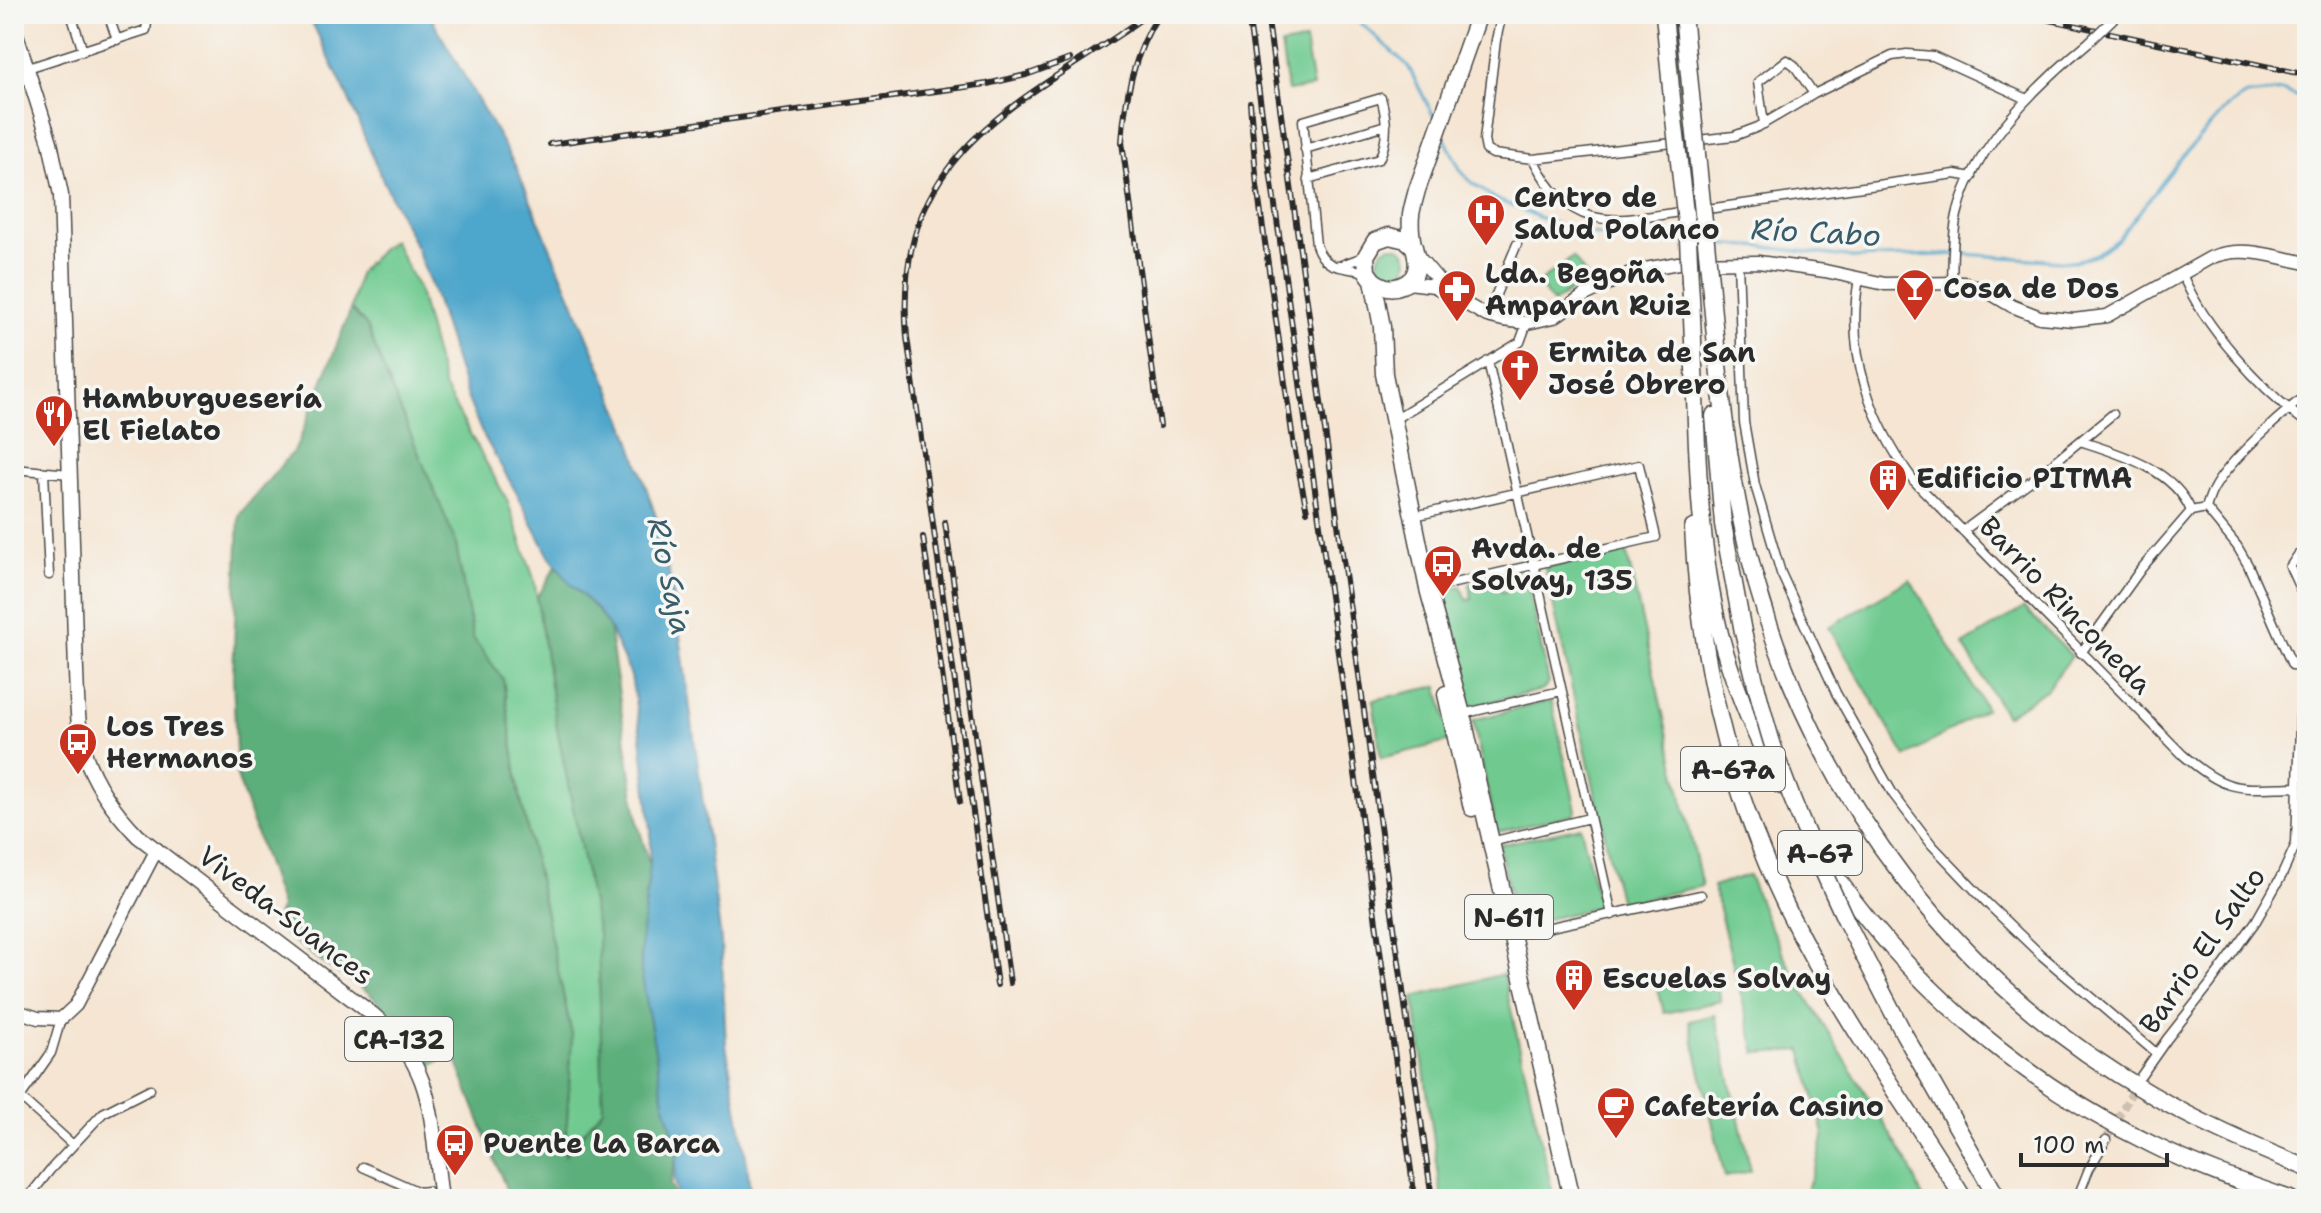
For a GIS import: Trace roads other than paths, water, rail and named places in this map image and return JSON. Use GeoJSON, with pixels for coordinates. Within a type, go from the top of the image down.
{"type":"FeatureCollection","features":[{"type":"Feature","properties":{"kind":"highway","name":"N-611"},"geometry":{"type":"LineString","coordinates":[[1382,327],[1403,285],[1417,270],[1411,216],[1417,190],[1479,14]]}},
{"type":"Feature","properties":{"kind":"highway","name":"A-67"},"geometry":{"type":"LineString","coordinates":[[1664,14],[1687,226],[1703,534],[1717,618],[1733,679],[1792,807],[1823,859],[1867,917],[1919,977],[1955,1013],[2018,1064],[2071,1100],[2154,1146],[2290,1199]]}},
{"type":"Feature","properties":{"kind":"highway","name":"A-67"},"geometry":{"type":"LineString","coordinates":[[1683,14],[1720,395],[1728,448],[1757,584],[1776,644],[1799,703],[1833,773],[1864,824],[1898,870],[1959,943],[2005,988],[2064,1038],[2172,1106],[2217,1130],[2307,1168]]}},
{"type":"Feature","properties":{"kind":"highway","name":"N-611"},"geometry":{"type":"LineString","coordinates":[[1417,190],[1389,236],[1375,241],[1368,270],[1382,327],[1384,374],[1392,420],[1428,589],[1462,714],[1572,1199]]}},
{"type":"Feature","properties":{"kind":"highway"},"geometry":{"type":"LineString","coordinates":[[1389,236],[1406,240],[1415,250]]}},
{"type":"Feature","properties":{"kind":"highway"},"geometry":{"type":"LineString","coordinates":[[1368,270],[1389,288],[1403,285]]}},
{"type":"Feature","properties":{"kind":"highway","name":"A-67a"},"geometry":{"type":"LineString","coordinates":[[1710,281],[1718,479],[1743,632],[1766,721],[1785,780],[1847,923],[1904,1034],[1998,1199]]}},
{"type":"Feature","properties":{"kind":"highway","name":"A-67a"},"geometry":{"type":"LineString","coordinates":[[1690,282],[1689,422],[1697,590],[1713,689],[1730,761],[1754,831],[1801,936],[1850,1022],[1964,1199]]}},
{"type":"Feature","properties":{"kind":"highway","name":"N-611"},"geometry":{"type":"LineString","coordinates":[[1440,637],[1440,662],[1456,743],[1561,1199]]}},
{"type":"Feature","properties":{"kind":"main road","name":"CA-132"},"geometry":{"type":"LineString","coordinates":[[14,28],[54,155],[61,195],[76,671],[81,740],[92,774],[111,806],[138,836],[157,849]]}},
{"type":"Feature","properties":{"kind":"main road","name":"Viveda-Suances"},"geometry":{"type":"LineString","coordinates":[[157,849],[372,1014],[399,1039],[417,1067],[425,1088],[434,1133],[441,1199]]}},
{"type":"Feature","properties":{"kind":"street"},"geometry":{"type":"LineString","coordinates":[[71,14],[83,51]]}},
{"type":"Feature","properties":{"kind":"street"},"geometry":{"type":"LineString","coordinates":[[108,14],[117,40]]}},
{"type":"Feature","properties":{"kind":"street"},"geometry":{"type":"LineString","coordinates":[[28,68],[146,30],[144,14]]}},
{"type":"Feature","properties":{"kind":"street"},"geometry":{"type":"LineString","coordinates":[[1502,14],[1484,140],[1486,150],[1493,154],[1533,159],[1734,136],[1764,124],[1814,94],[1892,56],[1907,54],[1933,56],[2027,99]]}},
{"type":"Feature","properties":{"kind":"street"},"geometry":{"type":"LineString","coordinates":[[1952,283],[1952,242],[1958,212],[1985,151],[2027,99],[2118,14]]}},
{"type":"Feature","properties":{"kind":"street"},"geometry":{"type":"LineString","coordinates":[[1764,124],[1758,82],[1787,60],[1814,94]]}},
{"type":"Feature","properties":{"kind":"street"},"geometry":{"type":"LineString","coordinates":[[1308,179],[1379,159],[1387,118],[1381,98],[1303,121],[1308,179],[1316,245],[1329,265],[1368,270]]}},
{"type":"Feature","properties":{"kind":"street"},"geometry":{"type":"LineString","coordinates":[[1305,149],[1386,125]]}},
{"type":"Feature","properties":{"kind":"street"},"geometry":{"type":"LineString","coordinates":[[1533,159],[1544,181],[1567,206],[1581,214],[1603,219],[1630,219],[1955,174],[1972,177]]}},
{"type":"Feature","properties":{"kind":"street"},"geometry":{"type":"LineString","coordinates":[[1487,316],[1517,244]]}},
{"type":"Feature","properties":{"kind":"street"},"geometry":{"type":"LineString","coordinates":[[1415,250],[1454,297]]}},
{"type":"Feature","properties":{"kind":"street"},"geometry":{"type":"LineString","coordinates":[[1403,285],[1434,286],[1487,316],[1527,323],[1554,317],[1587,294],[1634,271],[1678,263],[1738,262],[1788,265],[1885,284],[1952,283],[1974,286],[2040,317],[2073,320],[2107,316],[2217,255],[2237,251],[2307,263]]}},
{"type":"Feature","properties":{"kind":"street"},"geometry":{"type":"LineString","coordinates":[[1738,262],[1744,422],[1755,485],[1781,573],[1825,673],[1893,794],[1932,845],[2040,954],[2156,1053]]}},
{"type":"Feature","properties":{"kind":"street"},"geometry":{"type":"LineString","coordinates":[[1338,266],[1368,270]]}},
{"type":"Feature","properties":{"kind":"street"},"geometry":{"type":"LineString","coordinates":[[2182,274],[2217,333],[2288,409],[2307,423]]}},
{"type":"Feature","properties":{"kind":"street","name":"Barrio Rinconeda"},"geometry":{"type":"LineString","coordinates":[[1859,279],[1854,328],[1865,391],[1884,434],[1908,474],[2081,653],[2208,776],[2235,788],[2301,785]]}},
{"type":"Feature","properties":{"kind":"street"},"geometry":{"type":"LineString","coordinates":[[1392,420],[1520,342],[1527,323]]}},
{"type":"Feature","properties":{"kind":"street"},"geometry":{"type":"LineString","coordinates":[[1488,361],[1612,915]]}},
{"type":"Feature","properties":{"kind":"street"},"geometry":{"type":"LineString","coordinates":[[2206,508],[2213,490],[2230,467],[2307,394]]}},
{"type":"Feature","properties":{"kind":"street"},"geometry":{"type":"LineString","coordinates":[[1963,531],[2040,474],[2113,414]]}},
{"type":"Feature","properties":{"kind":"street"},"geometry":{"type":"LineString","coordinates":[[2080,441],[2124,455],[2147,467],[2168,481],[2188,503],[2191,511]]}},
{"type":"Feature","properties":{"kind":"street"},"geometry":{"type":"LineString","coordinates":[[1413,516],[1639,465],[1656,537],[1428,589]]}},
{"type":"Feature","properties":{"kind":"street"},"geometry":{"type":"LineString","coordinates":[[14,469],[70,474]]}},
{"type":"Feature","properties":{"kind":"street"},"geometry":{"type":"LineString","coordinates":[[44,472],[49,575]]}},
{"type":"Feature","properties":{"kind":"street"},"geometry":{"type":"LineString","coordinates":[[2081,653],[2141,569],[2191,511],[2206,508]]}},
{"type":"Feature","properties":{"kind":"street"},"geometry":{"type":"LineString","coordinates":[[2206,508],[2237,546],[2248,565],[2292,665],[2302,666]]}},
{"type":"Feature","properties":{"kind":"street"},"geometry":{"type":"LineString","coordinates":[[2298,555],[2290,567],[2307,604]]}},
{"type":"Feature","properties":{"kind":"street","name":"Barrio El Salto"},"geometry":{"type":"LineString","coordinates":[[2141,1076],[2256,921],[2296,844],[2301,785],[2302,666],[2307,655]]}},
{"type":"Feature","properties":{"kind":"street"},"geometry":{"type":"LineString","coordinates":[[1462,714],[1561,691]]}},
{"type":"Feature","properties":{"kind":"street"},"geometry":{"type":"LineString","coordinates":[[1491,842],[1589,818]]}},
{"type":"Feature","properties":{"kind":"street"},"geometry":{"type":"LineString","coordinates":[[14,1106],[51,1053],[61,1019],[84,992],[157,849]]}},
{"type":"Feature","properties":{"kind":"street"},"geometry":{"type":"LineString","coordinates":[[1513,935],[1701,895]]}},
{"type":"Feature","properties":{"kind":"street"},"geometry":{"type":"LineString","coordinates":[[14,1010],[38,1018],[61,1019]]}},
{"type":"Feature","properties":{"kind":"street"},"geometry":{"type":"LineString","coordinates":[[27,1199],[103,1113],[150,1089]]}},
{"type":"Feature","properties":{"kind":"street"},"geometry":{"type":"LineString","coordinates":[[20,1097],[73,1145]]}},
{"type":"Feature","properties":{"kind":"street"},"geometry":{"type":"LineString","coordinates":[[2077,1199],[2089,1169],[2106,1140]]}},
{"type":"Feature","properties":{"kind":"street"},"geometry":{"type":"LineString","coordinates":[[363,1167],[421,1194]]}},
{"type":"Feature","properties":{"kind":"water"},"geometry":{"type":"Polygon","coordinates":[[[308,14],[429,14],[517,169],[626,427],[659,526],[676,607],[721,941],[726,1045],[751,1199],[678,1199],[674,1180],[678,1149],[664,1102],[641,971],[651,830],[631,676],[609,627],[549,556],[481,431],[415,245],[308,14]]]}},
{"type":"Feature","properties":{"kind":"waterway","name":"Río Cabo"},"geometry":{"type":"LineString","coordinates":[[1351,14],[1408,66],[1435,119]]}},
{"type":"Feature","properties":{"kind":"waterway","name":"Río Cabo"},"geometry":{"type":"LineString","coordinates":[[1713,244],[1855,258],[1964,254],[2074,262],[2097,254],[2119,238],[2182,157],[2227,107],[2246,95],[2284,91],[2307,100]]}},
{"type":"Feature","properties":{"kind":"waterway","name":"Río Cabo"},"geometry":{"type":"LineString","coordinates":[[1444,137],[1461,171],[1495,199],[1565,228],[1614,238],[1682,242]]}},
{"type":"Feature","properties":{"kind":"tunnel"},"geometry":{"type":"LineString","coordinates":[[2106,1140],[2136,1085]]}},
{"type":"Feature","properties":{"kind":"railway"},"geometry":{"type":"LineString","coordinates":[[1120,34],[1148,14]]}},
{"type":"Feature","properties":{"kind":"railway"},"geometry":{"type":"LineString","coordinates":[[1159,14],[1143,44],[1132,75],[1122,142],[1160,426]]}},
{"type":"Feature","properties":{"kind":"railway"},"geometry":{"type":"LineString","coordinates":[[1248,14],[1415,1199]]}},
{"type":"Feature","properties":{"kind":"railway"},"geometry":{"type":"LineString","coordinates":[[1267,14],[1432,1199]]}},
{"type":"Feature","properties":{"kind":"railway"},"geometry":{"type":"LineString","coordinates":[[2022,14],[2307,75]]}},
{"type":"Feature","properties":{"kind":"railway"},"geometry":{"type":"LineString","coordinates":[[997,985],[907,337],[907,277],[917,227],[937,185],[965,149],[999,117],[1038,88],[1128,29]]}},
{"type":"Feature","properties":{"kind":"railway"},"geometry":{"type":"LineString","coordinates":[[550,144],[987,84],[1026,75],[1070,59]]}},
{"type":"Feature","properties":{"kind":"railway"},"geometry":{"type":"LineString","coordinates":[[1250,103],[1257,186],[1294,447],[1307,511]]}},
{"type":"Feature","properties":{"kind":"railway"},"geometry":{"type":"LineString","coordinates":[[945,522],[1010,983]]}},
{"type":"Feature","properties":{"kind":"railway"},"geometry":{"type":"LineString","coordinates":[[923,537],[960,802]]}},
{"type":"Feature","properties":{"kind":"place","name":"Centro de Salud Polanco"},"geometry":{"type":"Point","coordinates":[1486,247]}},
{"type":"Feature","properties":{"kind":"place","name":"Cosa de Dos"},"geometry":{"type":"Point","coordinates":[1915,322]}},
{"type":"Feature","properties":{"kind":"place","name":"Lda. Begoña Amparan Ruiz"},"geometry":{"type":"Point","coordinates":[1457,323]}},
{"type":"Feature","properties":{"kind":"place","name":"Ermita de San José Obrero"},"geometry":{"type":"Point","coordinates":[1520,402]}},
{"type":"Feature","properties":{"kind":"place","name":"Hamburguesería El Fielato"},"geometry":{"type":"Point","coordinates":[54,448]}},
{"type":"Feature","properties":{"kind":"place","name":"Edificio PITMA"},"geometry":{"type":"Point","coordinates":[1888,512]}},
{"type":"Feature","properties":{"kind":"place","name":"Avda. de Solvay, 135"},"geometry":{"type":"Point","coordinates":[1443,598]}},
{"type":"Feature","properties":{"kind":"place","name":"Los Tres Hermanos"},"geometry":{"type":"Point","coordinates":[78,776]}},
{"type":"Feature","properties":{"kind":"place","name":"Escuelas Solvay"},"geometry":{"type":"Point","coordinates":[1574,1012]}},
{"type":"Feature","properties":{"kind":"place","name":"Cafetería Casino"},"geometry":{"type":"Point","coordinates":[1616,1140]}},
{"type":"Feature","properties":{"kind":"place","name":"Puente La Barca"},"geometry":{"type":"Point","coordinates":[455,1177]}},
{"type":"Feature","properties":{"kind":"water label","name":"Río Saja"},"geometry":{"type":"Point","coordinates":[670,576]}}]}
